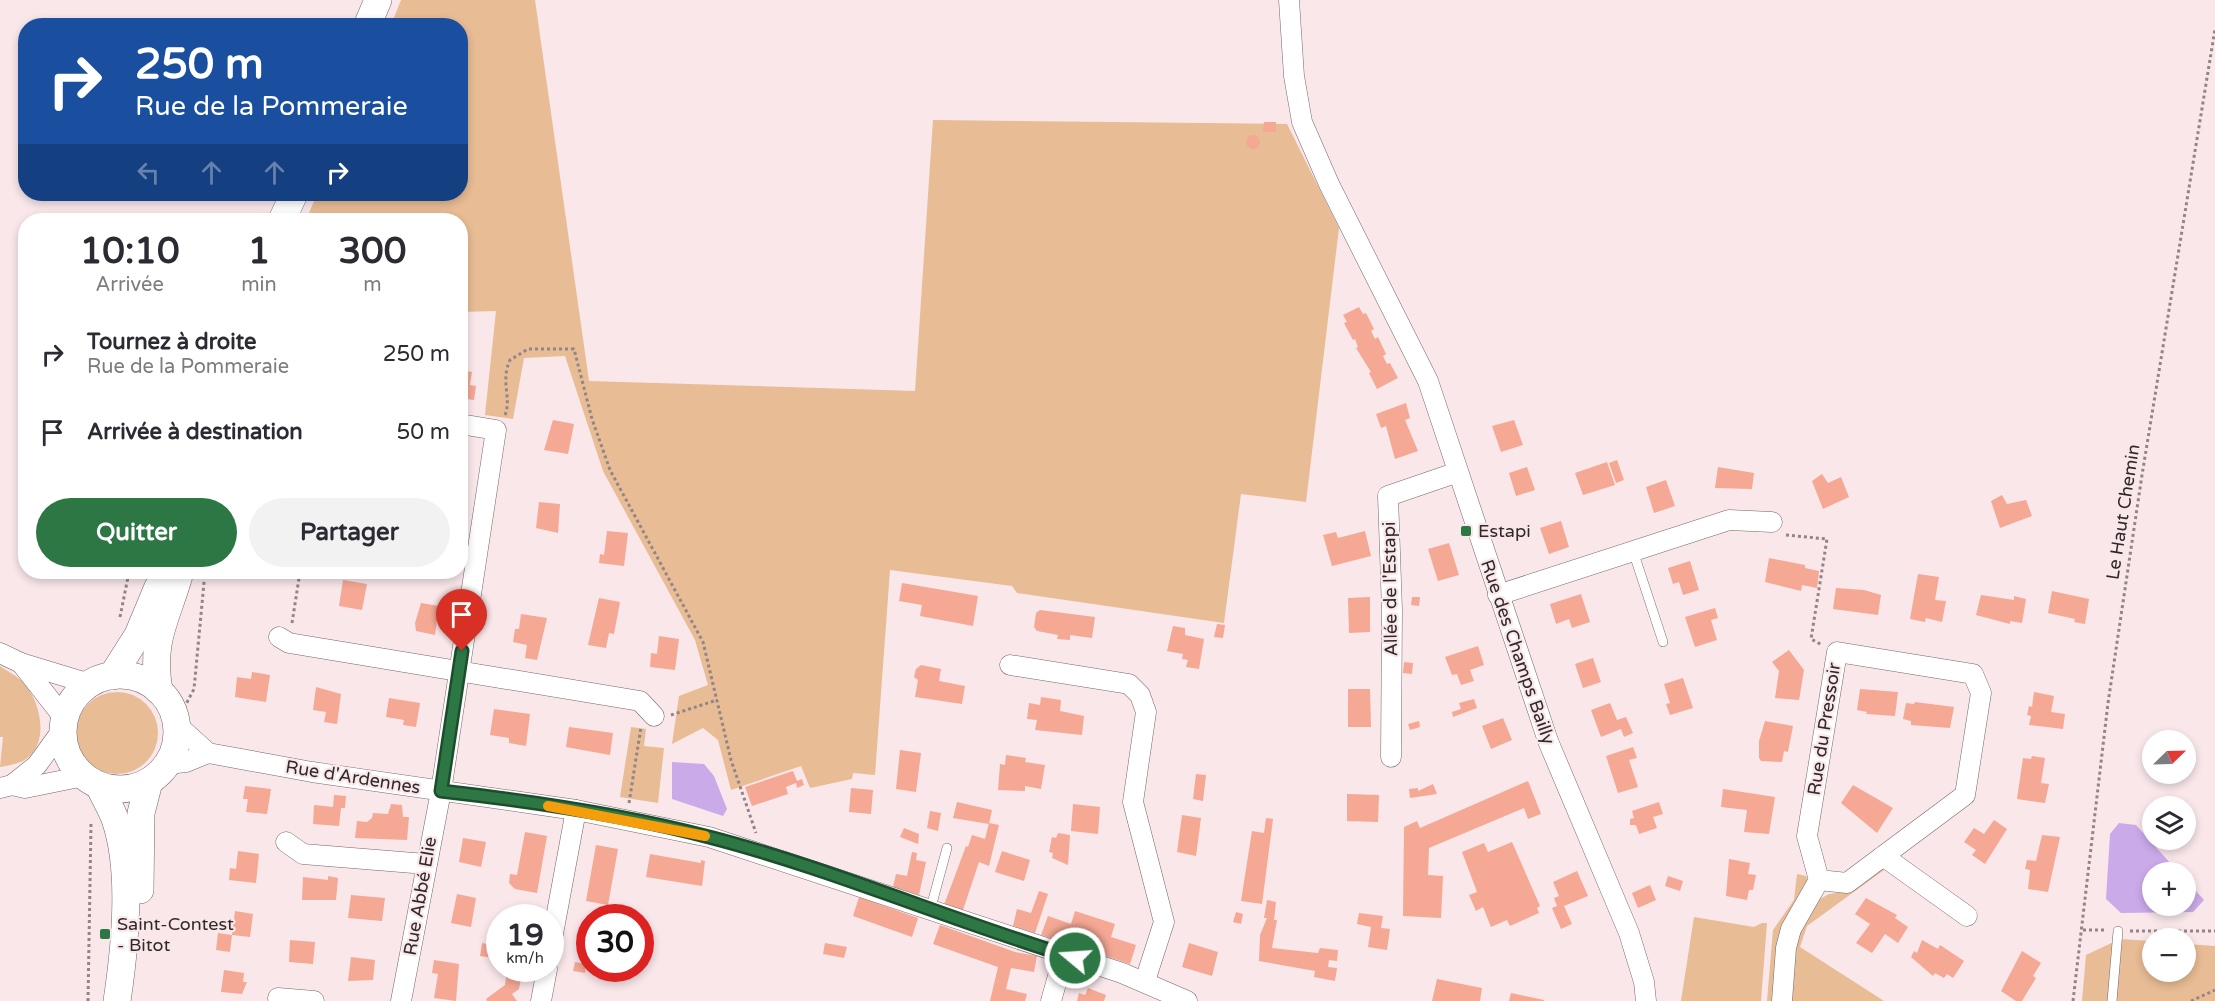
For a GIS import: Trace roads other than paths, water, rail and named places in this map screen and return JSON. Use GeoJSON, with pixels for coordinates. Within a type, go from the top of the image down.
{"type":"FeatureCollection","features":[{"type":"Feature","properties":{"kind":"main road"},"geometry":{"type":"LineString","coordinates":[[370,18],[378,0]]}},
{"type":"Feature","properties":{"kind":"main road"},"geometry":{"type":"LineString","coordinates":[[117,1001],[126,918],[115,821],[91,781],[68,755],[64,724],[72,701],[101,680],[138,635],[161,579]]}},
{"type":"Feature","properties":{"kind":"main road"},"geometry":{"type":"LineString","coordinates":[[159,691],[155,668],[157,642],[178,579]]}},
{"type":"Feature","properties":{"kind":"main road"},"geometry":{"type":"LineString","coordinates":[[101,680],[137,678],[159,691],[167,699],[176,721],[176,745],[158,773],[141,813],[140,897],[128,1001]]}},
{"type":"Feature","properties":{"kind":"main road"},"geometry":{"type":"LineString","coordinates":[[91,781],[120,789],[158,773]]}},
{"type":"Feature","properties":{"kind":"street","name":"Rue des Champs Bailly"},"geometry":{"type":"LineString","coordinates":[[1288,0],[1294,76],[1302,122],[1329,184],[1428,381],[1548,741],[1629,933],[1644,982],[1646,1001]]}},
{"type":"Feature","properties":{"kind":"street","name":"Rue Abbé Elie"},"geometry":{"type":"LineString","coordinates":[[401,1001],[441,791],[496,430],[468,425]]}},
{"type":"Feature","properties":{"kind":"street","name":"Allée de l'Estapi"},"geometry":{"type":"LineString","coordinates":[[1391,757],[1392,610],[1388,496],[1458,472]]}},
{"type":"Feature","properties":{"kind":"street"},"geometry":{"type":"LineString","coordinates":[[1498,594],[1729,520],[1776,528]]}},
{"type":"Feature","properties":{"kind":"street"},"geometry":{"type":"LineString","coordinates":[[279,637],[289,643],[640,700],[647,722]]}},
{"type":"Feature","properties":{"kind":"street","name":"Rue du Pressoir"},"geometry":{"type":"LineString","coordinates":[[1837,652],[1973,674],[1981,693],[1965,795],[1883,856],[1848,883],[1819,880],[1807,836],[1837,652]]}},
{"type":"Feature","properties":{"kind":"street"},"geometry":{"type":"LineString","coordinates":[[0,653],[21,663],[101,680]]}},
{"type":"Feature","properties":{"kind":"street"},"geometry":{"type":"LineString","coordinates":[[6,786],[37,765],[64,724],[21,663]]}},
{"type":"Feature","properties":{"kind":"street"},"geometry":{"type":"LineString","coordinates":[[1010,665],[1129,684],[1140,696],[1146,712],[1133,802],[1164,921],[1145,981]]}},
{"type":"Feature","properties":{"kind":"street"},"geometry":{"type":"LineString","coordinates":[[176,721],[208,753]]}},
{"type":"Feature","properties":{"kind":"street","name":"Rue d'Ardennes"},"geometry":{"type":"LineString","coordinates":[[158,773],[208,753],[441,791],[576,810],[682,830],[762,852],[930,911],[1145,981],[1187,1001]]}},
{"type":"Feature","properties":{"kind":"street"},"geometry":{"type":"LineString","coordinates":[[6,786],[25,788],[91,781]]}},
{"type":"Feature","properties":{"kind":"street"},"geometry":{"type":"LineString","coordinates":[[559,904],[576,810]]}},
{"type":"Feature","properties":{"kind":"street"},"geometry":{"type":"LineString","coordinates":[[286,842],[303,854],[426,864]]}},
{"type":"Feature","properties":{"kind":"street"},"geometry":{"type":"LineString","coordinates":[[1883,856],[1967,916]]}},
{"type":"Feature","properties":{"kind":"street"},"geometry":{"type":"LineString","coordinates":[[1782,1001],[1786,948],[1791,928],[1819,880]]}},
{"type":"Feature","properties":{"kind":"street"},"geometry":{"type":"LineString","coordinates":[[1051,1001],[1064,955]]}},
{"type":"Feature","properties":{"kind":"street"},"geometry":{"type":"LineString","coordinates":[[541,1001],[545,982]]}},
{"type":"Feature","properties":{"kind":"street"},"geometry":{"type":"LineString","coordinates":[[278,998],[314,1001]]}},
{"type":"Feature","properties":{"kind":"lane"},"geometry":{"type":"LineString","coordinates":[[1633,551],[1664,642]]}},
{"type":"Feature","properties":{"kind":"lane"},"geometry":{"type":"LineString","coordinates":[[930,911],[947,848]]}},
{"type":"Feature","properties":{"kind":"lane"},"geometry":{"type":"LineString","coordinates":[[2112,1001],[2118,931]]}},
{"type":"Feature","properties":{"kind":"place","name":"Estapi"},"geometry":{"type":"Point","coordinates":[1466,531]}},
{"type":"Feature","properties":{"kind":"place","name":"Saint-Contest - Bitot"},"geometry":{"type":"Point","coordinates":[105,934]}}]}
